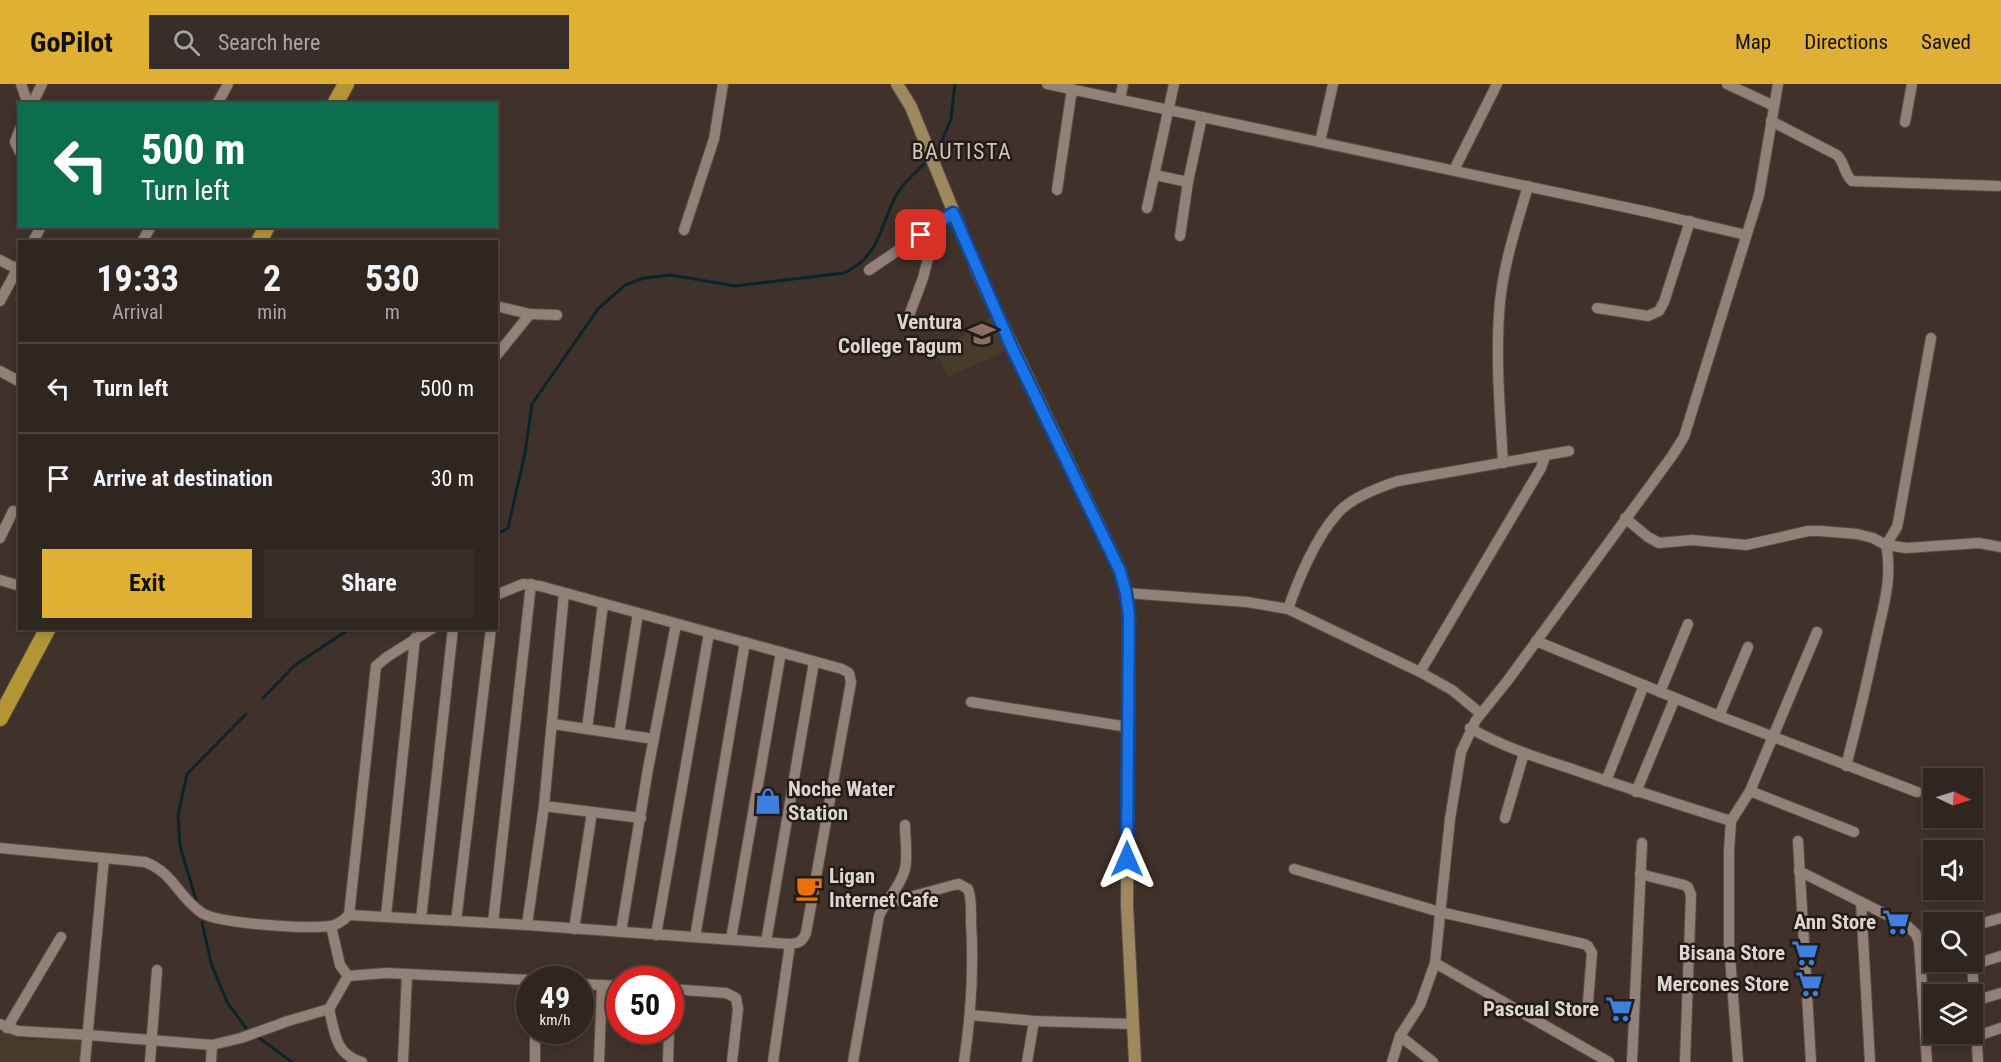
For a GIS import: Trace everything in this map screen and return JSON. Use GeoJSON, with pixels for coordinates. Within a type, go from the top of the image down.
{"type":"FeatureCollection","features":[{"type":"Feature","properties":{"kind":"highway"},"geometry":{"type":"LineString","coordinates":[[336,102],[346,84]]}},
{"type":"Feature","properties":{"kind":"highway"},"geometry":{"type":"LineString","coordinates":[[0,718],[5,699],[47,630]]}},
{"type":"Feature","properties":{"kind":"main road"},"geometry":{"type":"LineString","coordinates":[[897,84],[911,106],[953,213],[1012,348],[1120,571],[1126,593],[1129,635],[1127,906],[1134,1062]]}},
{"type":"Feature","properties":{"kind":"street"},"geometry":{"type":"LineString","coordinates":[[21,84],[29,102]]}},
{"type":"Feature","properties":{"kind":"street"},"geometry":{"type":"LineString","coordinates":[[31,102],[42,84]]}},
{"type":"Feature","properties":{"kind":"street"},"geometry":{"type":"LineString","coordinates":[[218,102],[228,84]]}},
{"type":"Feature","properties":{"kind":"street"},"geometry":{"type":"LineString","coordinates":[[684,230],[714,139],[723,84]]}},
{"type":"Feature","properties":{"kind":"street"},"geometry":{"type":"LineString","coordinates":[[1047,84],[1072,89],[1090,88],[1120,99],[1746,235]]}},
{"type":"Feature","properties":{"kind":"street"},"geometry":{"type":"LineString","coordinates":[[1120,99],[1123,84]]}},
{"type":"Feature","properties":{"kind":"street"},"geometry":{"type":"LineString","coordinates":[[1147,208],[1174,84]]}},
{"type":"Feature","properties":{"kind":"street"},"geometry":{"type":"LineString","coordinates":[[1320,142],[1333,84]]}},
{"type":"Feature","properties":{"kind":"street"},"geometry":{"type":"LineString","coordinates":[[1454,170],[1497,84]]}},
{"type":"Feature","properties":{"kind":"street"},"geometry":{"type":"LineString","coordinates":[[1727,84],[1774,105]]}},
{"type":"Feature","properties":{"kind":"street"},"geometry":{"type":"LineString","coordinates":[[1392,1062],[1400,1036],[1420,1005],[1435,963],[1458,763],[1470,728],[1480,712],[1508,680],[1684,437],[1759,195],[1778,84]]}},
{"type":"Feature","properties":{"kind":"street"},"geometry":{"type":"LineString","coordinates":[[1905,122],[1912,84]]}},
{"type":"Feature","properties":{"kind":"street"},"geometry":{"type":"LineString","coordinates":[[1057,190],[1072,89]]}},
{"type":"Feature","properties":{"kind":"street"},"geometry":{"type":"LineString","coordinates":[[1180,236],[1188,182],[1202,117]]}},
{"type":"Feature","properties":{"kind":"street"},"geometry":{"type":"LineString","coordinates":[[1771,121],[1837,155],[1842,160],[1848,177],[1852,181],[1998,186]]}},
{"type":"Feature","properties":{"kind":"street"},"geometry":{"type":"LineString","coordinates":[[18,134],[15,142],[18,148]]}},
{"type":"Feature","properties":{"kind":"street"},"geometry":{"type":"LineString","coordinates":[[1155,175],[1188,182]]}},
{"type":"Feature","properties":{"kind":"street"},"geometry":{"type":"LineString","coordinates":[[1503,463],[1499,372],[1500,303],[1504,273],[1528,186]]}},
{"type":"Feature","properties":{"kind":"street"},"geometry":{"type":"LineString","coordinates":[[869,270],[953,213]]}},
{"type":"Feature","properties":{"kind":"street"},"geometry":{"type":"LineString","coordinates":[[1597,308],[1648,316],[1659,311],[1690,221]]}},
{"type":"Feature","properties":{"kind":"street"},"geometry":{"type":"LineString","coordinates":[[907,321],[923,278],[937,224]]}},
{"type":"Feature","properties":{"kind":"street"},"geometry":{"type":"LineString","coordinates":[[0,260],[18,267],[0,302]]}},
{"type":"Feature","properties":{"kind":"street"},"geometry":{"type":"LineString","coordinates":[[498,306],[530,314],[557,315]]}},
{"type":"Feature","properties":{"kind":"street"},"geometry":{"type":"LineString","coordinates":[[499,350],[530,314]]}},
{"type":"Feature","properties":{"kind":"street"},"geometry":{"type":"LineString","coordinates":[[1846,766],[1863,702],[1888,584],[1889,557],[1886,544],[1897,527],[1931,338]]}},
{"type":"Feature","properties":{"kind":"street"},"geometry":{"type":"LineString","coordinates":[[0,371],[18,381]]}},
{"type":"Feature","properties":{"kind":"street"},"geometry":{"type":"LineString","coordinates":[[1288,609],[1308,561],[1333,520],[1346,506],[1398,480],[1569,451]]}},
{"type":"Feature","properties":{"kind":"street"},"geometry":{"type":"LineString","coordinates":[[1420,672],[1541,468],[1545,456]]}},
{"type":"Feature","properties":{"kind":"street"},"geometry":{"type":"LineString","coordinates":[[0,537],[13,511]]}},
{"type":"Feature","properties":{"kind":"street"},"geometry":{"type":"LineString","coordinates":[[1625,518],[1659,543],[1692,540],[1746,545],[1808,531],[1820,531],[1857,534],[1906,548],[1979,543],[2001,546]]}},
{"type":"Feature","properties":{"kind":"street"},"geometry":{"type":"LineString","coordinates":[[0,580],[18,585]]}},
{"type":"Feature","properties":{"kind":"street"},"geometry":{"type":"LineString","coordinates":[[493,923],[531,584]]}},
{"type":"Feature","properties":{"kind":"street"},"geometry":{"type":"LineString","coordinates":[[0,848],[145,862],[166,873],[193,906],[212,917],[239,922],[331,926],[350,915],[386,916],[799,943],[806,933],[850,682],[849,673],[846,670],[782,652],[531,584],[514,587],[498,594]]}},
{"type":"Feature","properties":{"kind":"street"},"geometry":{"type":"LineString","coordinates":[[527,925],[544,806],[564,593]]}},
{"type":"Feature","properties":{"kind":"street"},"geometry":{"type":"LineString","coordinates":[[1126,593],[1247,602],[1288,609],[1420,672],[1452,690],[1480,712]]}},
{"type":"Feature","properties":{"kind":"street"},"geometry":{"type":"LineString","coordinates":[[587,729],[603,604]]}},
{"type":"Feature","properties":{"kind":"street"},"geometry":{"type":"LineString","coordinates":[[619,734],[638,613]]}},
{"type":"Feature","properties":{"kind":"street"},"geometry":{"type":"LineString","coordinates":[[621,932],[676,624]]}},
{"type":"Feature","properties":{"kind":"street"},"geometry":{"type":"LineString","coordinates":[[1660,692],[1688,624]]}},
{"type":"Feature","properties":{"kind":"street"},"geometry":{"type":"LineString","coordinates":[[350,915],[375,673],[381,661],[430,630]]}},
{"type":"Feature","properties":{"kind":"street"},"geometry":{"type":"LineString","coordinates":[[421,919],[453,630]]}},
{"type":"Feature","properties":{"kind":"street"},"geometry":{"type":"LineString","coordinates":[[456,921],[491,630]]}},
{"type":"Feature","properties":{"kind":"street"},"geometry":{"type":"LineString","coordinates":[[1738,1062],[1729,944],[1731,821],[1750,791],[1817,632]]}},
{"type":"Feature","properties":{"kind":"street"},"geometry":{"type":"LineString","coordinates":[[656,935],[709,633]]}},
{"type":"Feature","properties":{"kind":"street"},"geometry":{"type":"LineString","coordinates":[[386,916],[415,639]]}},
{"type":"Feature","properties":{"kind":"street"},"geometry":{"type":"LineString","coordinates":[[1536,641],[1719,716],[1917,792]]}},
{"type":"Feature","properties":{"kind":"street"},"geometry":{"type":"LineString","coordinates":[[694,937],[745,642]]}},
{"type":"Feature","properties":{"kind":"street"},"geometry":{"type":"LineString","coordinates":[[1719,716],[1748,647]]}},
{"type":"Feature","properties":{"kind":"street"},"geometry":{"type":"LineString","coordinates":[[731,939],[782,652]]}},
{"type":"Feature","properties":{"kind":"street"},"geometry":{"type":"LineString","coordinates":[[766,942],[814,662]]}},
{"type":"Feature","properties":{"kind":"street"},"geometry":{"type":"LineString","coordinates":[[1606,781],[1644,685]]}},
{"type":"Feature","properties":{"kind":"street"},"geometry":{"type":"LineString","coordinates":[[1636,792],[1675,698]]}},
{"type":"Feature","properties":{"kind":"street"},"geometry":{"type":"LineString","coordinates":[[971,702],[1128,727]]}},
{"type":"Feature","properties":{"kind":"street"},"geometry":{"type":"LineString","coordinates":[[553,724],[654,739]]}},
{"type":"Feature","properties":{"kind":"street"},"geometry":{"type":"LineString","coordinates":[[1470,728],[1487,738],[1524,753],[1636,792],[1731,821]]}},
{"type":"Feature","properties":{"kind":"street"},"geometry":{"type":"LineString","coordinates":[[1505,819],[1524,753]]}},
{"type":"Feature","properties":{"kind":"street"},"geometry":{"type":"LineString","coordinates":[[1750,791],[1854,832]]}},
{"type":"Feature","properties":{"kind":"street"},"geometry":{"type":"LineString","coordinates":[[544,806],[641,818]]}},
{"type":"Feature","properties":{"kind":"street"},"geometry":{"type":"LineString","coordinates":[[574,929],[592,812]]}},
{"type":"Feature","properties":{"kind":"street"},"geometry":{"type":"LineString","coordinates":[[852,1062],[879,916],[884,904],[895,891],[905,869],[905,825]]}},
{"type":"Feature","properties":{"kind":"street"},"geometry":{"type":"LineString","coordinates":[[1798,841],[1811,1062]]}},
{"type":"Feature","properties":{"kind":"street"},"geometry":{"type":"LineString","coordinates":[[1632,1062],[1642,843]]}},
{"type":"Feature","properties":{"kind":"street"},"geometry":{"type":"LineString","coordinates":[[85,1062],[104,858]]}},
{"type":"Feature","properties":{"kind":"street"},"geometry":{"type":"LineString","coordinates":[[1294,869],[1440,912],[1588,946],[1592,959],[1588,1002]]}},
{"type":"Feature","properties":{"kind":"street"},"geometry":{"type":"LineString","coordinates":[[1799,872],[1905,924],[1916,934],[1919,942],[1926,1062]]}},
{"type":"Feature","properties":{"kind":"street"},"geometry":{"type":"LineString","coordinates":[[1640,874],[1684,885],[1688,887],[1691,895],[1685,1062]]}},
{"type":"Feature","properties":{"kind":"street"},"geometry":{"type":"LineString","coordinates":[[884,904],[959,884],[968,889],[973,970],[964,1062]]}},
{"type":"Feature","properties":{"kind":"street"},"geometry":{"type":"LineString","coordinates":[[1861,902],[1870,1062]]}},
{"type":"Feature","properties":{"kind":"street"},"geometry":{"type":"LineString","coordinates":[[1983,923],[2001,918]]}},
{"type":"Feature","properties":{"kind":"street"},"geometry":{"type":"LineString","coordinates":[[331,926],[340,964],[348,976]]}},
{"type":"Feature","properties":{"kind":"street"},"geometry":{"type":"LineString","coordinates":[[61,937],[4,1026],[18,1031],[212,1045],[330,1009]]}},
{"type":"Feature","properties":{"kind":"street"},"geometry":{"type":"LineString","coordinates":[[773,1062],[790,944]]}},
{"type":"Feature","properties":{"kind":"street"},"geometry":{"type":"LineString","coordinates":[[1983,960],[2001,956]]}},
{"type":"Feature","properties":{"kind":"street"},"geometry":{"type":"LineString","coordinates":[[1435,963],[1609,1062]]}},
{"type":"Feature","properties":{"kind":"street"},"geometry":{"type":"LineString","coordinates":[[150,1062],[157,970]]}},
{"type":"Feature","properties":{"kind":"street"},"geometry":{"type":"LineString","coordinates":[[348,976],[406,974],[516,979]]}},
{"type":"Feature","properties":{"kind":"street"},"geometry":{"type":"LineString","coordinates":[[403,1062],[406,974]]}},
{"type":"Feature","properties":{"kind":"street"},"geometry":{"type":"LineString","coordinates":[[348,976],[330,1009],[336,1037],[343,1053],[348,1058],[362,1062]]}},
{"type":"Feature","properties":{"kind":"street"},"geometry":{"type":"LineString","coordinates":[[594,985],[606,985]]}},
{"type":"Feature","properties":{"kind":"street"},"geometry":{"type":"LineString","coordinates":[[598,1062],[602,985]]}},
{"type":"Feature","properties":{"kind":"street"},"geometry":{"type":"LineString","coordinates":[[684,991],[726,993],[736,998],[738,1009],[732,1062]]}},
{"type":"Feature","properties":{"kind":"street"},"geometry":{"type":"LineString","coordinates":[[1983,998],[2001,993]]}},
{"type":"Feature","properties":{"kind":"street"},"geometry":{"type":"LineString","coordinates":[[970,1015],[1034,1021],[1133,1024]]}},
{"type":"Feature","properties":{"kind":"street"},"geometry":{"type":"LineString","coordinates":[[1027,1062],[1034,1021]]}},
{"type":"Feature","properties":{"kind":"street"},"geometry":{"type":"LineString","coordinates":[[1983,1034],[2001,1028]]}},
{"type":"Feature","properties":{"kind":"street"},"geometry":{"type":"LineString","coordinates":[[1400,1036],[1433,1062]]}},
{"type":"Feature","properties":{"kind":"street"},"geometry":{"type":"LineString","coordinates":[[535,1044],[535,1062]]}},
{"type":"Feature","properties":{"kind":"street"},"geometry":{"type":"LineString","coordinates":[[668,1062],[669,1044]]}},
{"type":"Feature","properties":{"kind":"street"},"geometry":{"type":"LineString","coordinates":[[1977,1044],[1978,1062]]}},
{"type":"Feature","properties":{"kind":"street"},"geometry":{"type":"LineString","coordinates":[[211,1062],[212,1045]]}},
{"type":"Feature","properties":{"kind":"shaded area","name":"Ventura College Tagum"},"geometry":{"type":"Polygon","coordinates":[[[992,317],[1005,351],[948,377],[936,353],[992,317]]]}},
{"type":"Feature","properties":{"kind":"shaded area"},"geometry":{"type":"Polygon","coordinates":[[[0,1029],[20,1039],[85,1038],[83,1062],[0,1062],[0,1029]]]}},
{"type":"Feature","properties":{"kind":"waterway"},"geometry":{"type":"LineString","coordinates":[[939,148],[951,119],[955,84]]}},
{"type":"Feature","properties":{"kind":"waterway"},"geometry":{"type":"LineString","coordinates":[[498,534],[508,528],[525,453],[532,404],[598,309],[625,285],[644,278],[671,275],[735,286],[844,273],[856,266],[873,248],[898,192],[924,164]]}},
{"type":"Feature","properties":{"kind":"waterway"},"geometry":{"type":"LineString","coordinates":[[263,698],[295,665],[348,630]]}},
{"type":"Feature","properties":{"kind":"waterway"},"geometry":{"type":"LineString","coordinates":[[197,903],[180,846],[178,815],[187,774],[246,714]]}},
{"type":"Feature","properties":{"kind":"waterway"},"geometry":{"type":"LineString","coordinates":[[202,922],[211,963],[227,1002],[246,1028]]}},
{"type":"Feature","properties":{"kind":"waterway"},"geometry":{"type":"LineString","coordinates":[[259,1038],[292,1062]]}},
{"type":"Feature","properties":{"kind":"place","name":"Ventura College Tagum"},"geometry":{"type":"Point","coordinates":[982,334]}},
{"type":"Feature","properties":{"kind":"place","name":"Noche Water Station"},"geometry":{"type":"Point","coordinates":[768,801]}},
{"type":"Feature","properties":{"kind":"place","name":"Ligan Internet Cafe"},"geometry":{"type":"Point","coordinates":[809,888]}},
{"type":"Feature","properties":{"kind":"place","name":"Ann Store"},"geometry":{"type":"Point","coordinates":[1896,922]}},
{"type":"Feature","properties":{"kind":"place","name":"Bisana Store"},"geometry":{"type":"Point","coordinates":[1805,953]}},
{"type":"Feature","properties":{"kind":"place","name":"Mercones Store"},"geometry":{"type":"Point","coordinates":[1809,984]}},
{"type":"Feature","properties":{"kind":"place","name":"Pascual Store"},"geometry":{"type":"Point","coordinates":[1619,1009]}},
{"type":"Feature","properties":{"kind":"district","name":"BAUTISTA"},"geometry":{"type":"Point","coordinates":[962,151]}},
{"type":"Feature","properties":{"kind":"route"},"geometry":{"type":"LineString","coordinates":[[921,235],[953,213],[1012,348],[1120,571],[1129,616],[1127,859]]}}]}
